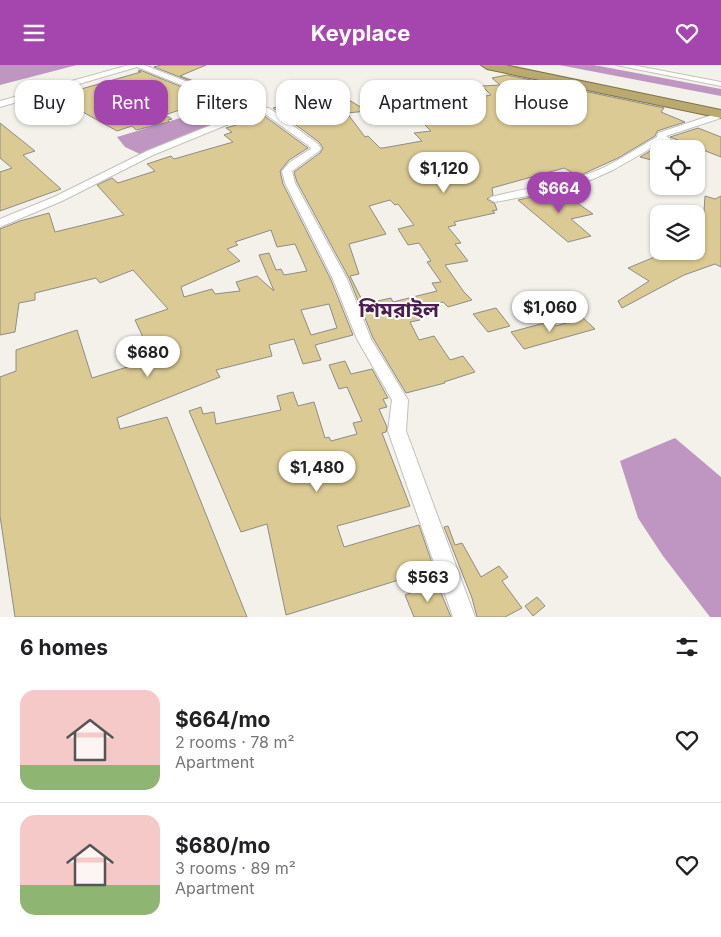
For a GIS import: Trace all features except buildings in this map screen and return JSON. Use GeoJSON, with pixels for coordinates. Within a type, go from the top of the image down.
{"type":"FeatureCollection","features":[{"type":"Feature","properties":{"kind":"highway"},"geometry":{"type":"LineString","coordinates":[[487,65],[721,110]]}},
{"type":"Feature","properties":{"kind":"highway"},"geometry":{"type":"LineString","coordinates":[[501,65],[721,110]]}},
{"type":"Feature","properties":{"kind":"highway"},"geometry":{"type":"LineString","coordinates":[[516,65],[721,110]]}},
{"type":"Feature","properties":{"kind":"highway"},"geometry":{"type":"LineString","coordinates":[[533,65],[721,110]]}},
{"type":"Feature","properties":{"kind":"street"},"geometry":{"type":"LineString","coordinates":[[0,104],[137,65],[178,80]]}},
{"type":"Feature","properties":{"kind":"street"},"geometry":{"type":"LineString","coordinates":[[620,65],[721,84]]}},
{"type":"Feature","properties":{"kind":"street"},"geometry":{"type":"LineString","coordinates":[[266,110],[313,144],[316,149],[309,156],[290,167],[287,171],[290,183],[340,279],[364,339],[400,400],[397,431],[464,617]]}},
{"type":"Feature","properties":{"kind":"street"},"geometry":{"type":"LineString","coordinates":[[495,199],[541,191],[586,178],[624,161],[662,138],[661,135],[664,133],[721,110]]}},
{"type":"Feature","properties":{"kind":"street"},"geometry":{"type":"LineString","coordinates":[[0,223],[58,199],[150,153],[220,125]]}},
{"type":"Feature","properties":{"kind":"shaded area"},"geometry":{"type":"Polygon","coordinates":[[[0,65],[77,65],[15,80],[0,85],[0,65]]]}},
{"type":"Feature","properties":{"kind":"shaded area"},"geometry":{"type":"Polygon","coordinates":[[[559,65],[594,65],[721,89],[721,96],[559,65]]]}},
{"type":"Feature","properties":{"kind":"shaded area"},"geometry":{"type":"Polygon","coordinates":[[[178,119],[178,125],[211,125],[140,154],[125,147],[117,137],[157,125],[168,125],[168,122],[178,119]]]}},
{"type":"Feature","properties":{"kind":"shaded area"},"geometry":{"type":"Polygon","coordinates":[[[675,438],[721,477],[721,617],[710,617],[663,556],[638,518],[620,461],[675,438]]]}},
{"type":"Feature","properties":{"kind":"district","name":"শিমরাইল"},"geometry":{"type":"Point","coordinates":[399,309]}}]}
